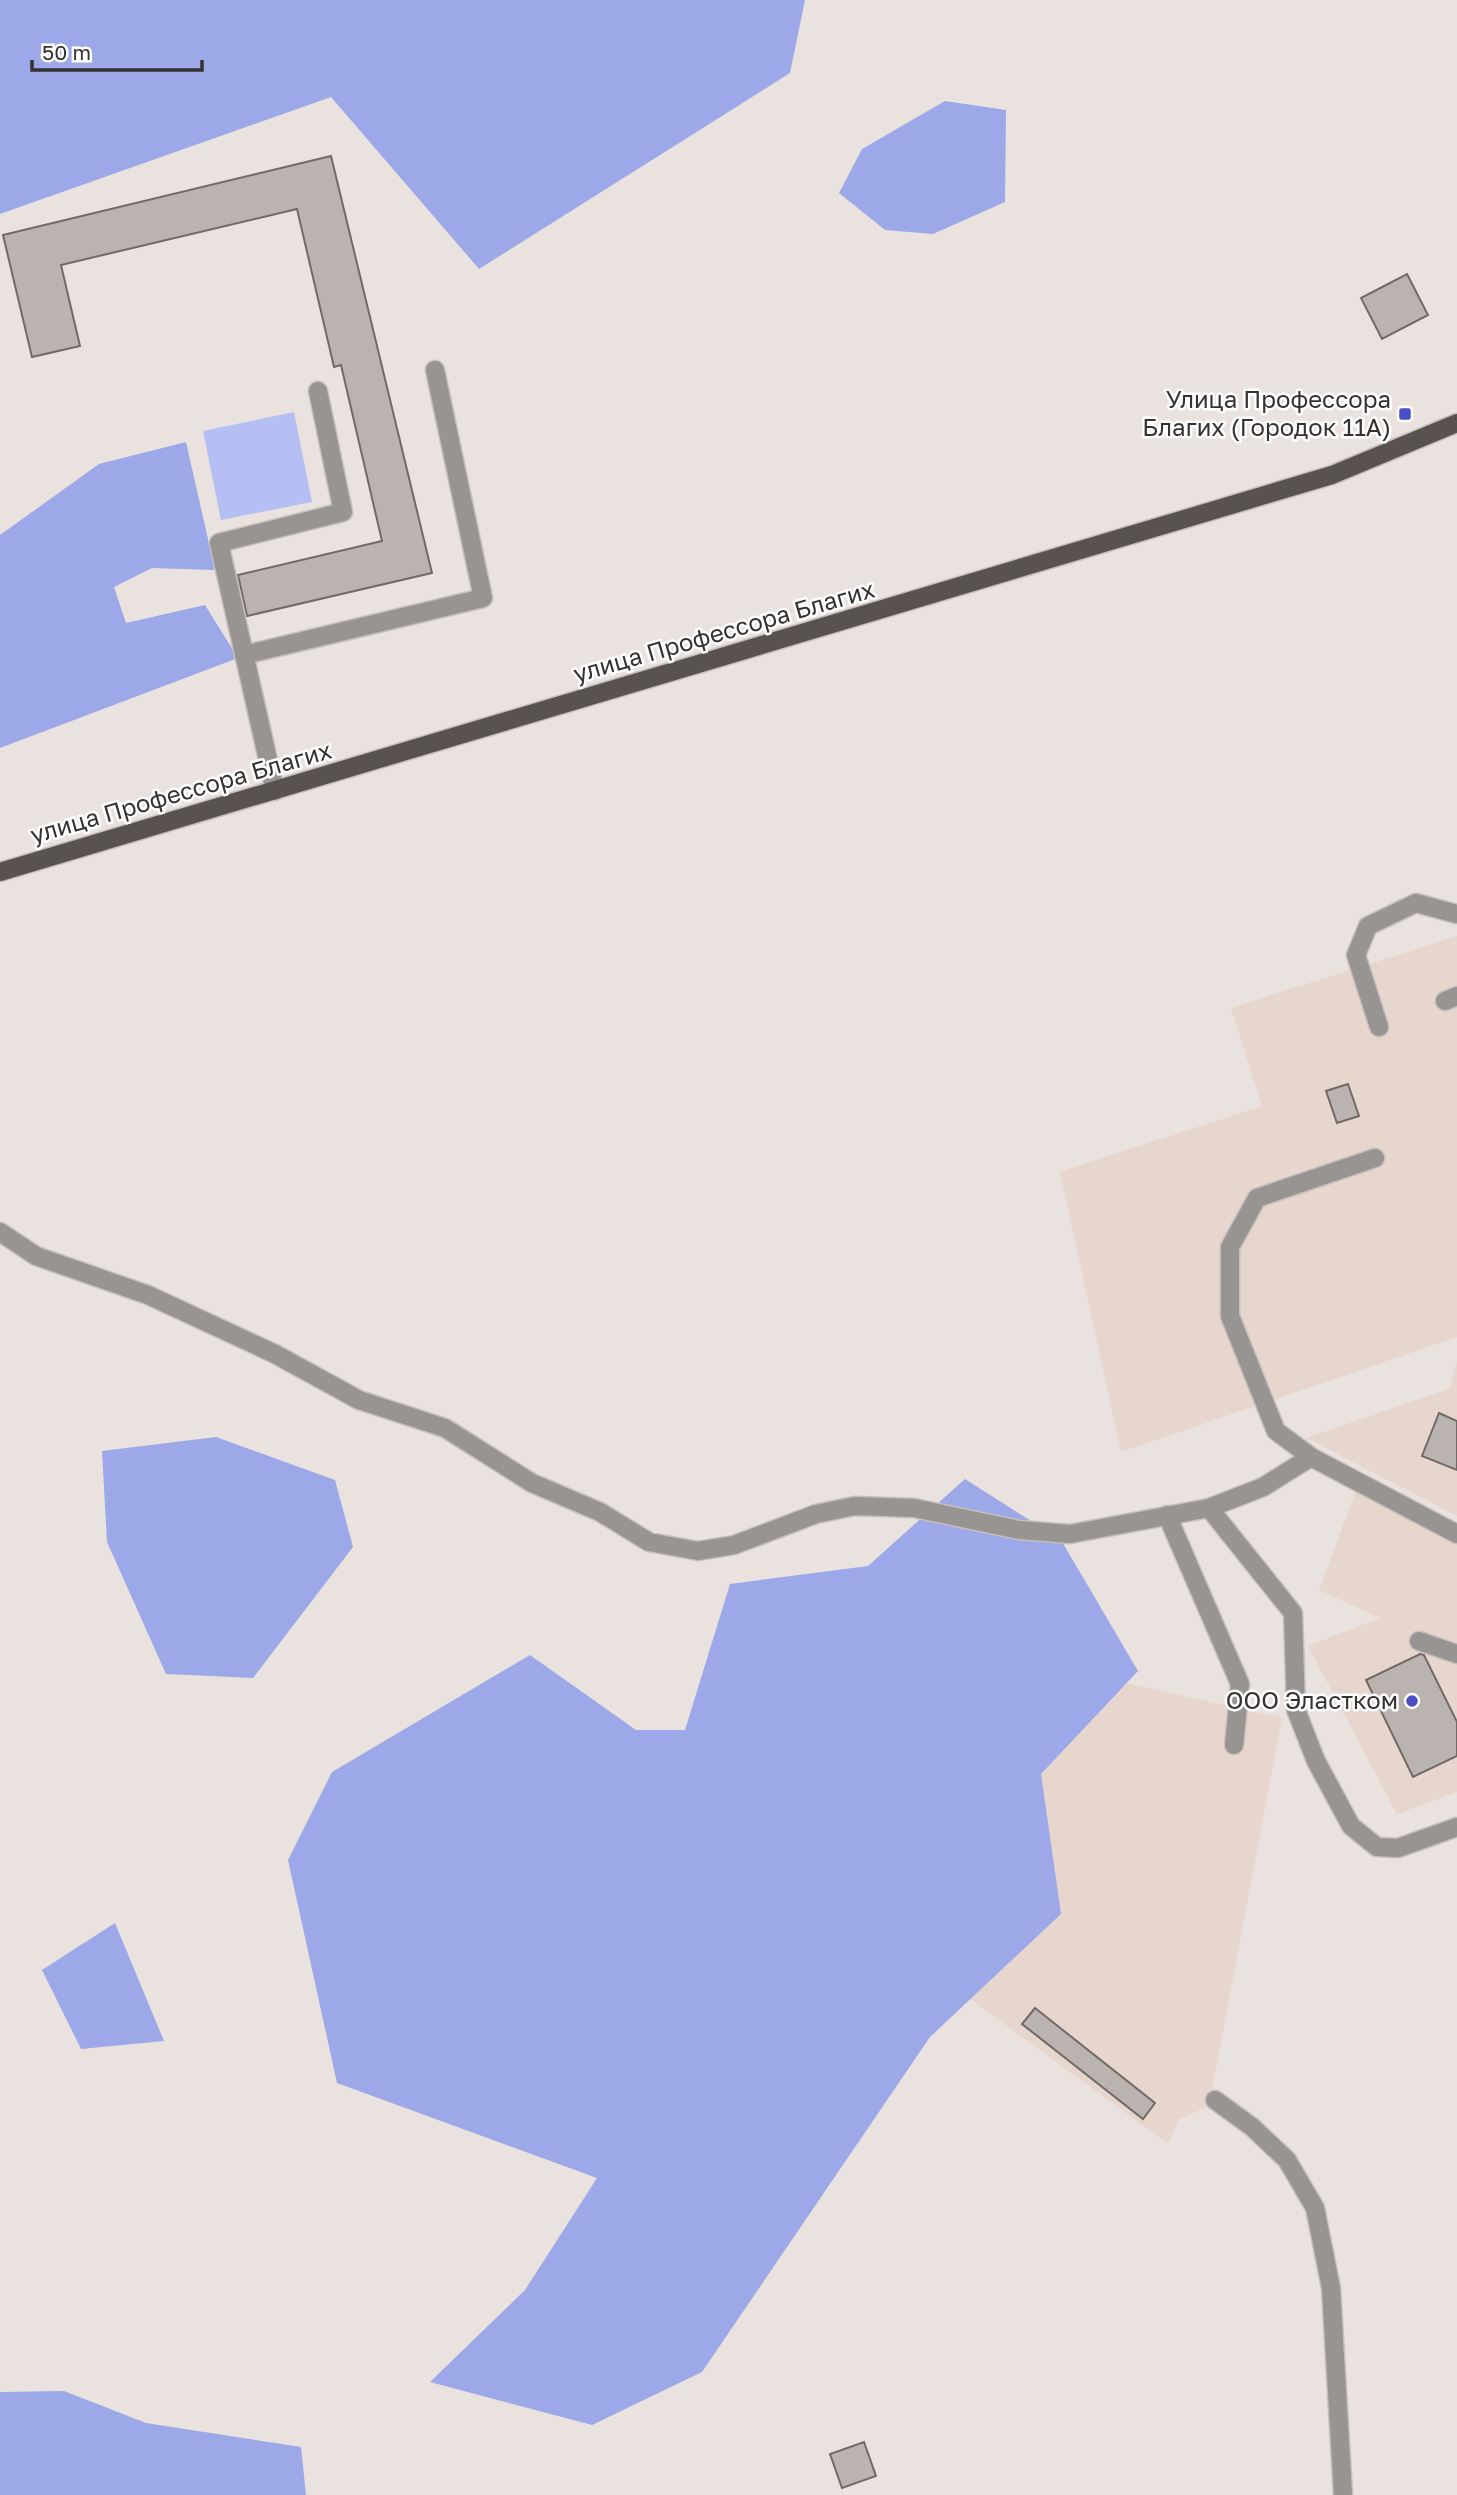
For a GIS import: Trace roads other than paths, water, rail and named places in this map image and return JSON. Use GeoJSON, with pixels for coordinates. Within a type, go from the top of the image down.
{"type":"FeatureCollection","features":[{"type":"Feature","properties":{"kind":"main road","name":"улица Профессора Благих"},"geometry":{"type":"LineString","coordinates":[[0,872],[1332,475],[1457,423]]}},
{"type":"Feature","properties":{"kind":"lane"},"geometry":{"type":"LineString","coordinates":[[244,655],[483,598],[435,370]]}},
{"type":"Feature","properties":{"kind":"lane"},"geometry":{"type":"LineString","coordinates":[[275,790],[219,543],[343,512],[318,391]]}},
{"type":"Feature","properties":{"kind":"lane"},"geometry":{"type":"LineString","coordinates":[[1379,1027],[1356,955],[1368,926],[1416,903],[1457,914]]}},
{"type":"Feature","properties":{"kind":"lane"},"geometry":{"type":"LineString","coordinates":[[1375,1158],[1257,1198],[1230,1247],[1230,1316],[1276,1431],[1311,1457],[1405,1503],[1457,1534]]}},
{"type":"Feature","properties":{"kind":"lane"},"geometry":{"type":"LineString","coordinates":[[0,1232],[36,1256],[148,1296],[275,1354],[359,1399],[444,1429],[532,1483],[600,1512],[649,1542],[698,1551],[722,1547],[816,1514],[855,1506],[914,1508],[1020,1530],[1070,1534],[1209,1508],[1263,1487],[1311,1457]]}},
{"type":"Feature","properties":{"kind":"lane"},"geometry":{"type":"LineString","coordinates":[[1209,1508],[1293,1613],[1296,1710],[1316,1761],[1350,1826],[1377,1847],[1398,1848],[1457,1827]]}},
{"type":"Feature","properties":{"kind":"lane"},"geometry":{"type":"LineString","coordinates":[[1167,1515],[1240,1684],[1234,1745]]}},
{"type":"Feature","properties":{"kind":"lane"},"geometry":{"type":"LineString","coordinates":[[1419,1641],[1457,1654]]}},
{"type":"Feature","properties":{"kind":"lane"},"geometry":{"type":"LineString","coordinates":[[1215,2100],[1252,2127],[1287,2160],[1315,2208],[1331,2288],[1343,2495]]}},
{"type":"Feature","properties":{"kind":"place","name":"Улица Профессора Благих (Городок 11А)"},"geometry":{"type":"Point","coordinates":[1405,414]}},
{"type":"Feature","properties":{"kind":"place","name":"ООО Эластком"},"geometry":{"type":"Point","coordinates":[1412,1701]}}]}
